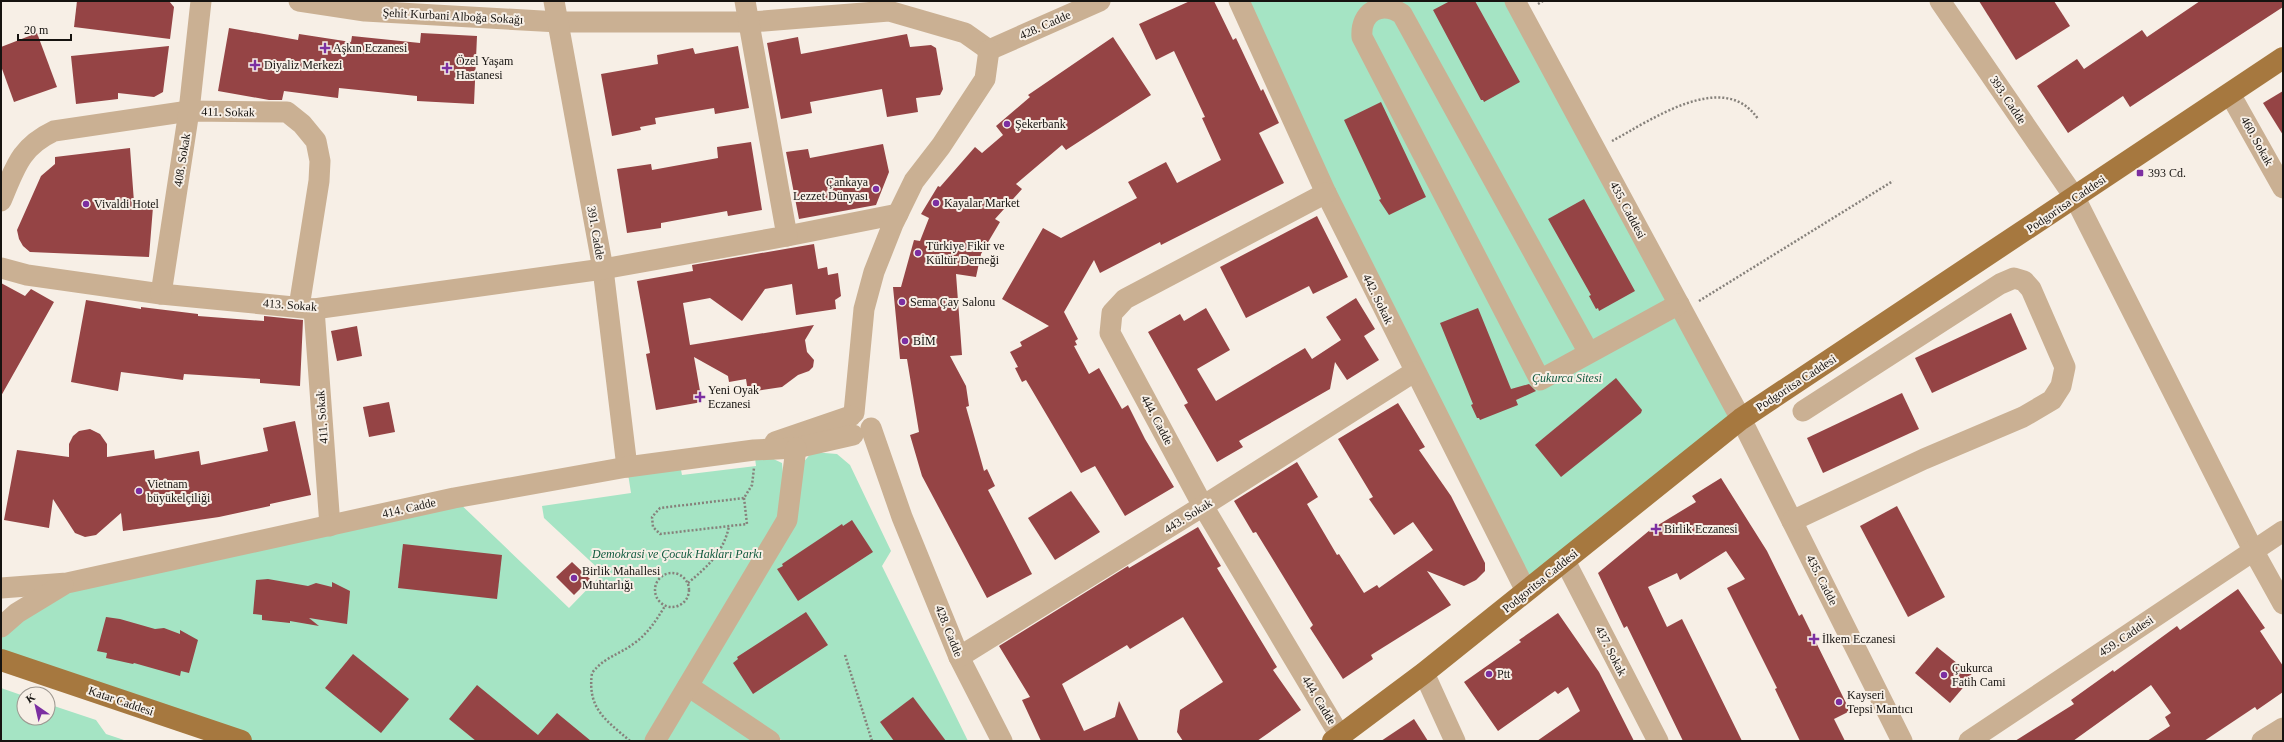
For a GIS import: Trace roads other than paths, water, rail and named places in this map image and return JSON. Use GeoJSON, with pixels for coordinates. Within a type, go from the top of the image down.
{"type":"FeatureCollection","features":[{"type":"Feature","properties":{"kind":"main road","name":"Podgoritsa Caddesi"},"geometry":{"type":"LineString","coordinates":[[1337,738],[1424,674],[1741,419],[2075,198],[2283,58]]}},
{"type":"Feature","properties":{"kind":"main road","name":"Katar Caddesi"},"geometry":{"type":"LineString","coordinates":[[1,660],[241,741]]}},
{"type":"Feature","properties":{"kind":"street","name":"408. Sokak"},"geometry":{"type":"LineString","coordinates":[[161,294],[189,111],[201,1]]}},
{"type":"Feature","properties":{"kind":"street","name":"Şehit Kurbani Alboğa Sokağı"},"geometry":{"type":"LineString","coordinates":[[299,1],[365,11],[559,22],[751,22],[888,6]]}},
{"type":"Feature","properties":{"kind":"street","name":"391. Cadde"},"geometry":{"type":"LineString","coordinates":[[554,1],[603,269],[627,467]]}},
{"type":"Feature","properties":{"kind":"street"},"geometry":{"type":"LineString","coordinates":[[745,1],[751,22],[788,236]]}},
{"type":"Feature","properties":{"kind":"street","name":"428. Cadde"},"geometry":{"type":"LineString","coordinates":[[989,50],[1100,1]]}},
{"type":"Feature","properties":{"kind":"street","name":"442. Sokak"},"geometry":{"type":"LineString","coordinates":[[1239,1],[1326,193],[1414,372],[1526,591]]}},
{"type":"Feature","properties":{"kind":"street","name":"435. Caddesi"},"geometry":{"type":"LineString","coordinates":[[1515,1],[1741,419]]}},
{"type":"Feature","properties":{"kind":"street","name":"393. Cadde"},"geometry":{"type":"LineString","coordinates":[[1944,2],[2075,198],[2253,550],[2283,604]]}},
{"type":"Feature","properties":{"kind":"street"},"geometry":{"type":"LineString","coordinates":[[859,424],[864,309],[874,272],[898,214],[914,181],[941,146],[985,80],[989,50],[965,33],[888,6]]}},
{"type":"Feature","properties":{"kind":"street"},"geometry":{"type":"LineString","coordinates":[[1588,353],[1402,14],[1394,8],[1386,7],[1374,10],[1365,18],[1361,26],[1362,37],[1540,380],[1588,353],[1681,308]]}},
{"type":"Feature","properties":{"kind":"street","name":"460. Sokak"},"geometry":{"type":"LineString","coordinates":[[2230,94],[2283,188]]}},
{"type":"Feature","properties":{"kind":"street","name":"411. Sokak"},"geometry":{"type":"LineString","coordinates":[[1,201],[19,158],[26,149],[44,136],[54,131],[189,111],[287,112],[302,124],[316,141],[320,161],[307,308],[330,526]]}},
{"type":"Feature","properties":{"kind":"street","name":"444. Cadde"},"geometry":{"type":"LineString","coordinates":[[1326,193],[1125,299],[1112,313],[1110,333],[1203,506],[1337,738]]}},
{"type":"Feature","properties":{"kind":"street","name":"413. Sokak"},"geometry":{"type":"LineString","coordinates":[[1,268],[27,275],[161,294],[307,308],[603,269],[788,236],[898,214]]}},
{"type":"Feature","properties":{"kind":"street"},"geometry":{"type":"LineString","coordinates":[[1792,521],[1924,459],[2023,417],[2052,400],[2062,386],[2065,367],[2031,289],[2024,281],[2014,278],[2000,284],[1803,411]]}},
{"type":"Feature","properties":{"kind":"street","name":"443. Sokak"},"geometry":{"type":"LineString","coordinates":[[959,657],[1203,506],[1414,372]]}},
{"type":"Feature","properties":{"kind":"street","name":"435. Cadde"},"geometry":{"type":"LineString","coordinates":[[1741,419],[1902,741]]}},
{"type":"Feature","properties":{"kind":"street"},"geometry":{"type":"LineString","coordinates":[[753,450],[796,448],[859,424]]}},
{"type":"Feature","properties":{"kind":"street"},"geometry":{"type":"LineString","coordinates":[[753,450],[859,424]]}},
{"type":"Feature","properties":{"kind":"street","name":"428. Cadde"},"geometry":{"type":"LineString","coordinates":[[859,424],[902,517],[959,657],[1002,741]]}},
{"type":"Feature","properties":{"kind":"street"},"geometry":{"type":"LineString","coordinates":[[655,741],[788,520],[796,448]]}},
{"type":"Feature","properties":{"kind":"street","name":"414. Cadde"},"geometry":{"type":"LineString","coordinates":[[67,583],[454,498],[627,467],[753,450]]}},
{"type":"Feature","properties":{"kind":"street","name":"459. Caddesi"},"geometry":{"type":"LineString","coordinates":[[1969,741],[2283,531]]}},
{"type":"Feature","properties":{"kind":"street","name":"437. Sokak"},"geometry":{"type":"LineString","coordinates":[[1564,561],[1658,741]]}},
{"type":"Feature","properties":{"kind":"street"},"geometry":{"type":"LineString","coordinates":[[1,588],[67,583]]}},
{"type":"Feature","properties":{"kind":"street"},"geometry":{"type":"LineString","coordinates":[[1,627],[17,613],[67,583]]}},
{"type":"Feature","properties":{"kind":"street"},"geometry":{"type":"LineString","coordinates":[[1424,674],[1455,741]]}},
{"type":"Feature","properties":{"kind":"street"},"geometry":{"type":"LineString","coordinates":[[688,686],[770,741]]}},
{"type":"Feature","properties":{"kind":"street"},"geometry":{"type":"LineString","coordinates":[[2262,741],[2283,728]]}},
{"type":"Feature","properties":{"kind":"place","name":"Aşkın Eczanesi"},"geometry":{"type":"Point","coordinates":[325,48]}},
{"type":"Feature","properties":{"kind":"place","name":"Diyaliz Merkezi"},"geometry":{"type":"Point","coordinates":[255,65]}},
{"type":"Feature","properties":{"kind":"place","name":"Özel Yaşam Hastanesi"},"geometry":{"type":"Point","coordinates":[447,68]}},
{"type":"Feature","properties":{"kind":"place","name":"Şekerbank"},"geometry":{"type":"Point","coordinates":[1007,124]}},
{"type":"Feature","properties":{"kind":"place","name":"393 Cd."},"geometry":{"type":"Point","coordinates":[2140,173]}},
{"type":"Feature","properties":{"kind":"place","name":"Çankaya Lezzet Dünyası"},"geometry":{"type":"Point","coordinates":[876,189]}},
{"type":"Feature","properties":{"kind":"place","name":"Kayalar Market"},"geometry":{"type":"Point","coordinates":[936,203]}},
{"type":"Feature","properties":{"kind":"place","name":"Vivaldi Hotel"},"geometry":{"type":"Point","coordinates":[86,204]}},
{"type":"Feature","properties":{"kind":"place","name":"Türkiye Fikir ve Kültür Derneği"},"geometry":{"type":"Point","coordinates":[918,253]}},
{"type":"Feature","properties":{"kind":"place","name":"Sema Çay Salonu"},"geometry":{"type":"Point","coordinates":[902,302]}},
{"type":"Feature","properties":{"kind":"place","name":"BİM"},"geometry":{"type":"Point","coordinates":[905,341]}},
{"type":"Feature","properties":{"kind":"place","name":"Yeni Oyak Eczanesi"},"geometry":{"type":"Point","coordinates":[700,397]}},
{"type":"Feature","properties":{"kind":"place","name":"Vietnam büyükelçiliği"},"geometry":{"type":"Point","coordinates":[139,491]}},
{"type":"Feature","properties":{"kind":"place","name":"Birlik Eczanesi"},"geometry":{"type":"Point","coordinates":[1656,529]}},
{"type":"Feature","properties":{"kind":"place","name":"Birlik Mahallesi Muhtarlığı"},"geometry":{"type":"Point","coordinates":[574,578]}},
{"type":"Feature","properties":{"kind":"place","name":"İlkem Eczanesi"},"geometry":{"type":"Point","coordinates":[1814,639]}},
{"type":"Feature","properties":{"kind":"place","name":"Ptt"},"geometry":{"type":"Point","coordinates":[1489,674]}},
{"type":"Feature","properties":{"kind":"place","name":"Çukurca Fatih Cami"},"geometry":{"type":"Point","coordinates":[1944,675]}},
{"type":"Feature","properties":{"kind":"place","name":"Kayseri Tepsi Mantıcı"},"geometry":{"type":"Point","coordinates":[1839,702]}},
{"type":"Feature","properties":{"kind":"park label","name":"Çukurca Sitesi"},"geometry":{"type":"Point","coordinates":[1567,378]}},
{"type":"Feature","properties":{"kind":"park label","name":"Demokrasi ve Çocuk Hakları Parkı"},"geometry":{"type":"Point","coordinates":[677,554]}}]}
